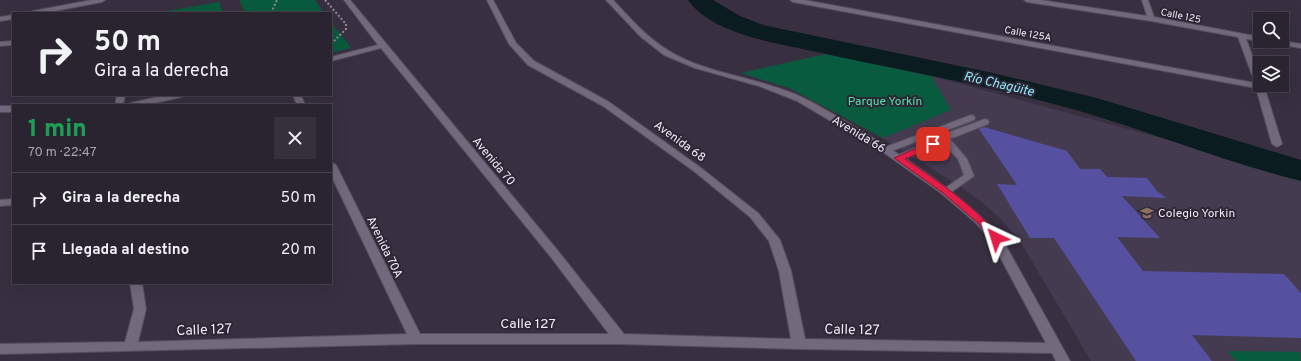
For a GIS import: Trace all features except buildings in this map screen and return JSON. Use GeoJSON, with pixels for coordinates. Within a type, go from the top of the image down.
{"type":"FeatureCollection","features":[{"type":"Feature","properties":{"kind":"street"},"geometry":{"type":"LineString","coordinates":[[38,12],[101,0]]}},
{"type":"Feature","properties":{"kind":"street","name":"Avenida 70"},"geometry":{"type":"LineString","coordinates":[[347,0],[382,46],[585,291],[620,339]]}},
{"type":"Feature","properties":{"kind":"street","name":"Avenida 68"},"geometry":{"type":"LineString","coordinates":[[490,0],[513,44],[532,63],[606,104],[698,170],[754,215],[774,240],[781,258],[785,270],[799,344]]}},
{"type":"Feature","properties":{"kind":"street","name":"Avenida 66"},"geometry":{"type":"LineString","coordinates":[[609,0],[654,45],[668,53],[689,63],[794,96],[899,158],[946,191],[981,221],[996,238],[1063,361]]}},
{"type":"Feature","properties":{"kind":"street","name":"Calle 125A"},"geometry":{"type":"LineString","coordinates":[[793,0],[1253,85]]}},
{"type":"Feature","properties":{"kind":"street","name":"Calle 125"},"geometry":{"type":"LineString","coordinates":[[1027,0],[1151,19],[1253,39]]}},
{"type":"Feature","properties":{"kind":"street"},"geometry":{"type":"LineString","coordinates":[[1145,0],[1151,19]]}},
{"type":"Feature","properties":{"kind":"street"},"geometry":{"type":"LineString","coordinates":[[0,19],[12,17]]}},
{"type":"Feature","properties":{"kind":"street"},"geometry":{"type":"LineString","coordinates":[[1242,37],[1253,67]]}},
{"type":"Feature","properties":{"kind":"street"},"geometry":{"type":"LineString","coordinates":[[0,44],[12,43]]}},
{"type":"Feature","properties":{"kind":"street"},"geometry":{"type":"LineString","coordinates":[[1289,44],[1301,46]]}},
{"type":"Feature","properties":{"kind":"street"},"geometry":{"type":"LineString","coordinates":[[332,59],[382,46]]}},
{"type":"Feature","properties":{"kind":"street"},"geometry":{"type":"LineString","coordinates":[[1262,92],[1278,144]]}},
{"type":"Feature","properties":{"kind":"street"},"geometry":{"type":"LineString","coordinates":[[138,104],[174,96]]}},
{"type":"Feature","properties":{"kind":"street"},"geometry":{"type":"LineString","coordinates":[[0,109],[12,109]]}},
{"type":"Feature","properties":{"kind":"street"},"geometry":{"type":"LineString","coordinates":[[886,150],[971,118]]}},
{"type":"Feature","properties":{"kind":"street"},"geometry":{"type":"LineString","coordinates":[[899,158],[944,139],[948,135],[985,122]]}},
{"type":"Feature","properties":{"kind":"street"},"geometry":{"type":"LineString","coordinates":[[936,132],[954,147],[969,170],[969,176],[946,191]]}},
{"type":"Feature","properties":{"kind":"street","name":"Avenida 70A"},"geometry":{"type":"LineString","coordinates":[[332,167],[416,339]]}},
{"type":"Feature","properties":{"kind":"street"},"geometry":{"type":"LineString","coordinates":[[0,203],[12,202]]}},
{"type":"Feature","properties":{"kind":"street"},"geometry":{"type":"LineString","coordinates":[[130,347],[140,309],[136,284]]}},
{"type":"Feature","properties":{"kind":"street","name":"Calle 127"},"geometry":{"type":"LineString","coordinates":[[0,349],[416,339],[620,339],[799,344],[1056,348]]}},
{"type":"Feature","properties":{"kind":"path"},"geometry":{"type":"LineString","coordinates":[[271,12],[277,0]]}},
{"type":"Feature","properties":{"kind":"path"},"geometry":{"type":"LineString","coordinates":[[325,0],[346,24],[346,28],[332,43]]}},
{"type":"Feature","properties":{"kind":"shaded area","name":"Colegio Yorkin"},"geometry":{"type":"Polygon","coordinates":[[[931,76],[1187,145],[1301,179],[1301,361],[1091,361],[1023,246],[1003,221],[984,204],[961,187],[883,138],[950,110],[931,76]]]}},
{"type":"Feature","properties":{"kind":"green space"},"geometry":{"type":"Polygon","coordinates":[[[239,0],[315,0],[323,12],[245,12],[239,0]]]}},
{"type":"Feature","properties":{"kind":"green space"},"geometry":{"type":"Polygon","coordinates":[[[219,2],[223,12],[161,12],[219,2]]]}},
{"type":"Feature","properties":{"kind":"green space"},"geometry":{"type":"Polygon","coordinates":[[[332,23],[351,48],[332,53],[332,23]]]}},
{"type":"Feature","properties":{"kind":"green space","name":"Parque Yorkín"},"geometry":{"type":"Polygon","coordinates":[[[826,54],[931,76],[951,110],[883,138],[789,88],[741,73],[826,54]]]}},
{"type":"Feature","properties":{"kind":"green space"},"geometry":{"type":"Polygon","coordinates":[[[1227,351],[1300,352],[1301,361],[1236,361],[1227,351]]]}},
{"type":"Feature","properties":{"kind":"waterway","name":"Río Chagüite"},"geometry":{"type":"LineString","coordinates":[[699,0],[707,7],[731,21],[756,31],[993,81],[1086,104],[1301,171]]}},
{"type":"Feature","properties":{"kind":"place","name":"Colegio Yorkin"},"geometry":{"type":"Point","coordinates":[1147,213]}},
{"type":"Feature","properties":{"kind":"route"},"geometry":{"type":"LineString","coordinates":[[933,144],[899,158],[946,191],[981,221],[996,238]]}}]}
